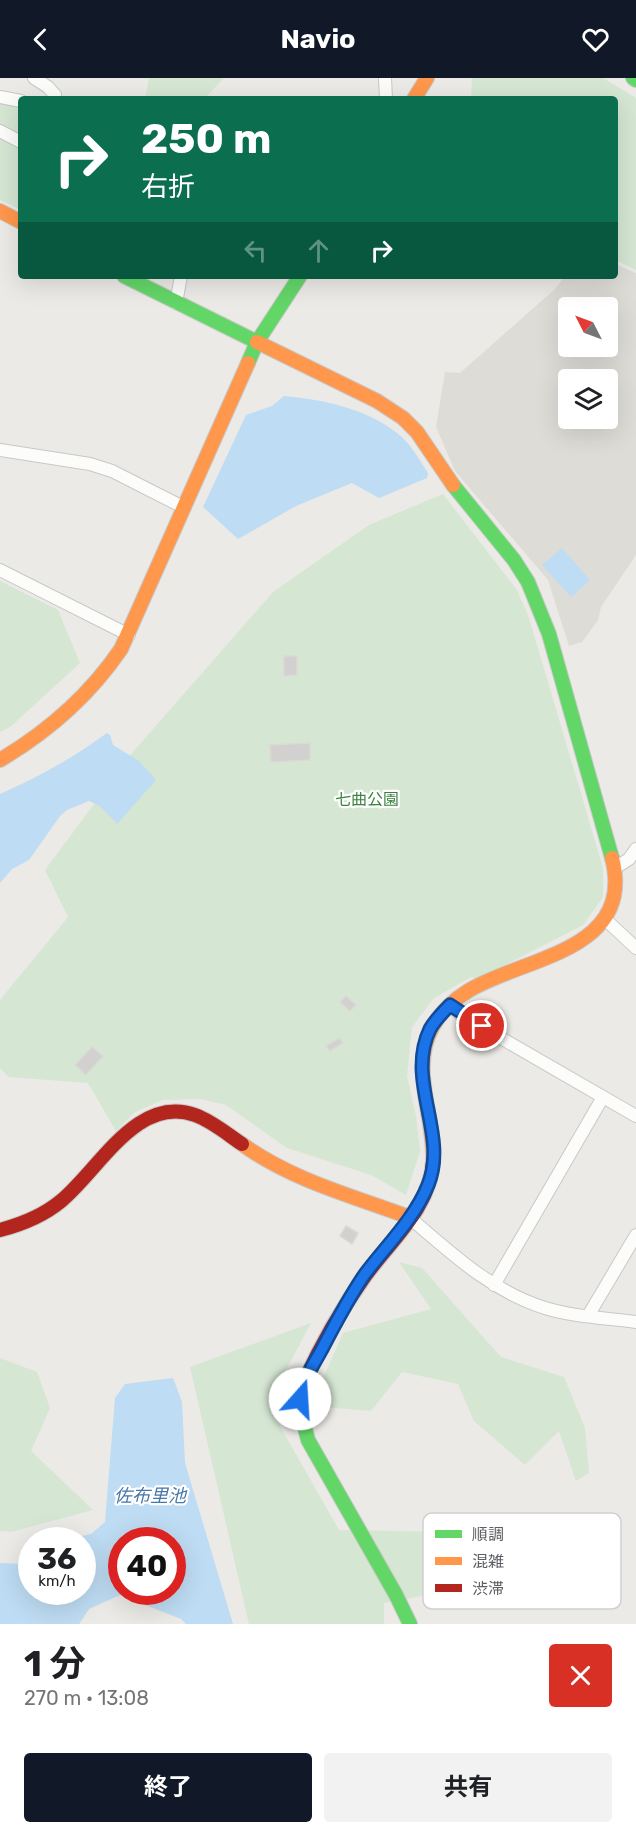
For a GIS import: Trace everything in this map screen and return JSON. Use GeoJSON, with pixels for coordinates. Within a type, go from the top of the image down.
{"type":"FeatureCollection","features":[{"type":"Feature","properties":{"kind":"street"},"geometry":{"type":"LineString","coordinates":[[34,78],[48,87],[54,96]]}},
{"type":"Feature","properties":{"kind":"street"},"geometry":{"type":"LineString","coordinates":[[386,78],[386,96]]}},
{"type":"Feature","properties":{"kind":"street"},"geometry":{"type":"LineString","coordinates":[[416,96],[427,78]]}},
{"type":"Feature","properties":{"kind":"street"},"geometry":{"type":"LineString","coordinates":[[0,97],[18,100]]}},
{"type":"Feature","properties":{"kind":"street"},"geometry":{"type":"LineString","coordinates":[[0,131],[18,140]]}},
{"type":"Feature","properties":{"kind":"street"},"geometry":{"type":"LineString","coordinates":[[0,211],[18,220]]}},
{"type":"Feature","properties":{"kind":"street"},"geometry":{"type":"LineString","coordinates":[[130,279],[377,401],[403,417],[417,432],[461,496],[514,560],[539,606],[549,634],[615,868],[616,894],[612,909],[596,930],[568,949],[479,986],[450,1005],[435,1021],[424,1046],[422,1062],[423,1085],[433,1133],[434,1158],[428,1185],[409,1217],[363,1278],[324,1344],[301,1393],[299,1408],[308,1441],[371,1550],[410,1624]]}},
{"type":"Feature","properties":{"kind":"street"},"geometry":{"type":"LineString","coordinates":[[176,303],[180,279]]}},
{"type":"Feature","properties":{"kind":"street"},"geometry":{"type":"LineString","coordinates":[[0,760],[47,731],[71,710],[111,664],[129,635],[257,342],[298,279]]}},
{"type":"Feature","properties":{"kind":"street"},"geometry":{"type":"LineString","coordinates":[[0,450],[90,464],[112,471],[183,507]]}},
{"type":"Feature","properties":{"kind":"street"},"geometry":{"type":"LineString","coordinates":[[0,570],[129,635]]}},
{"type":"Feature","properties":{"kind":"street"},"geometry":{"type":"LineString","coordinates":[[615,868],[629,859],[636,849]]}},
{"type":"Feature","properties":{"kind":"street"},"geometry":{"type":"LineString","coordinates":[[605,919],[636,948]]}},
{"type":"Feature","properties":{"kind":"street"},"geometry":{"type":"LineString","coordinates":[[450,1005],[462,1015],[636,1116]]}},
{"type":"Feature","properties":{"kind":"street"},"geometry":{"type":"LineString","coordinates":[[494,1285],[603,1097]]}},
{"type":"Feature","properties":{"kind":"street"},"geometry":{"type":"LineString","coordinates":[[0,1230],[26,1223],[59,1205],[120,1138],[135,1125],[168,1111],[184,1112],[200,1116],[247,1150],[270,1163],[409,1217],[467,1266],[494,1285],[545,1308],[636,1322]]}},
{"type":"Feature","properties":{"kind":"street"},"geometry":{"type":"LineString","coordinates":[[588,1316],[636,1235]]}},
{"type":"Feature","properties":{"kind":"shaded area"},"geometry":{"type":"Polygon","coordinates":[[[618,265],[636,273],[636,555],[601,607],[598,620],[582,642],[569,646],[548,580],[455,471],[436,427],[445,372],[460,373],[555,289],[563,279],[618,279],[618,265]]]}},
{"type":"Feature","properties":{"kind":"green space"},"geometry":{"type":"Polygon","coordinates":[[[149,78],[224,78],[207,96],[146,96],[149,78]]]}},
{"type":"Feature","properties":{"kind":"green space"},"geometry":{"type":"Polygon","coordinates":[[[472,78],[603,78],[636,98],[636,270],[618,261],[618,96],[471,96],[472,78]]]}},
{"type":"Feature","properties":{"kind":"green space"},"geometry":{"type":"Polygon","coordinates":[[[0,90],[19,96],[18,209],[0,200],[0,90]]]}},
{"type":"Feature","properties":{"kind":"green space","name":"七曲公園"},"geometry":{"type":"Polygon","coordinates":[[[443,494],[517,590],[529,618],[603,868],[603,897],[583,925],[478,979],[471,977],[434,998],[412,1027],[407,1076],[416,1116],[420,1151],[406,1195],[371,1175],[287,1148],[226,1105],[201,1099],[163,1100],[135,1112],[116,1131],[88,1083],[9,1077],[0,1068],[0,1000],[68,917],[45,870],[132,753],[273,592],[369,525],[443,494]]]}},
{"type":"Feature","properties":{"kind":"green space"},"geometry":{"type":"Polygon","coordinates":[[[0,581],[58,610],[80,663],[10,727],[0,732],[0,581]]]}},
{"type":"Feature","properties":{"kind":"green space"},"geometry":{"type":"Polygon","coordinates":[[[399,1262],[422,1268],[501,1357],[564,1377],[585,1428],[589,1473],[576,1481],[559,1431],[525,1465],[474,1421],[458,1384],[402,1372],[371,1411],[311,1406],[343,1333],[431,1309],[399,1262]]]}},
{"type":"Feature","properties":{"kind":"green space"},"geometry":{"type":"Polygon","coordinates":[[[311,1323],[280,1381],[280,1426],[339,1530],[423,1532],[423,1596],[384,1603],[384,1624],[249,1624],[190,1367],[311,1323]]]}},
{"type":"Feature","properties":{"kind":"green space"},"geometry":{"type":"Polygon","coordinates":[[[0,1358],[37,1372],[50,1408],[31,1451],[93,1510],[30,1527],[18,1527],[18,1530],[11,1532],[0,1531],[0,1358]]]}},
{"type":"Feature","properties":{"kind":"water"},"geometry":{"type":"Polygon","coordinates":[[[284,396],[344,407],[385,425],[410,446],[428,473],[427,478],[379,498],[352,483],[296,506],[238,539],[203,507],[246,415],[272,406],[284,396]]]}},
{"type":"Feature","properties":{"kind":"water"},"geometry":{"type":"Polygon","coordinates":[[[562,548],[590,580],[571,597],[542,565],[562,548]]]}},
{"type":"Feature","properties":{"kind":"water"},"geometry":{"type":"Polygon","coordinates":[[[107,733],[113,745],[139,761],[156,780],[117,824],[100,806],[89,801],[67,810],[60,816],[29,860],[12,869],[0,883],[0,794],[55,766],[107,733]]]}},
{"type":"Feature","properties":{"kind":"water","name":"佐布里池"},"geometry":{"type":"Polygon","coordinates":[[[173,1378],[182,1402],[185,1463],[233,1624],[186,1624],[181,1619],[145,1605],[186,1605],[186,1527],[108,1527],[108,1600],[89,1609],[79,1624],[0,1624],[0,1563],[18,1564],[18,1605],[96,1605],[96,1530],[105,1522],[115,1398],[125,1384],[173,1378]]]}},
{"type":"Feature","properties":{"kind":"building"},"geometry":{"type":"Polygon","coordinates":[[[284,656],[297,656],[297,675],[284,676],[284,656]]]}},
{"type":"Feature","properties":{"kind":"building"},"geometry":{"type":"Polygon","coordinates":[[[310,743],[310,760],[271,762],[270,745],[310,743]]]}},
{"type":"Feature","properties":{"kind":"building"},"geometry":{"type":"Polygon","coordinates":[[[346,996],[356,1005],[350,1011],[340,1002],[346,996]]]}},
{"type":"Feature","properties":{"kind":"building"},"geometry":{"type":"Polygon","coordinates":[[[339,1038],[343,1043],[330,1051],[326,1046],[339,1038]]]}},
{"type":"Feature","properties":{"kind":"building"},"geometry":{"type":"Polygon","coordinates":[[[92,1047],[103,1056],[86,1075],[75,1065],[92,1047]]]}},
{"type":"Feature","properties":{"kind":"building"},"geometry":{"type":"Polygon","coordinates":[[[346,1226],[358,1233],[352,1244],[340,1236],[346,1226]]]}},
{"type":"Feature","properties":{"kind":"traffic: fast"},"geometry":{"type":"LineString","coordinates":[[130,279],[257,342]]}},
{"type":"Feature","properties":{"kind":"traffic: fast"},"geometry":{"type":"LineString","coordinates":[[248,363],[257,342],[298,279]]}},
{"type":"Feature","properties":{"kind":"traffic: fast"},"geometry":{"type":"LineString","coordinates":[[453,485],[514,560],[528,582],[549,634],[612,858]]}},
{"type":"Feature","properties":{"kind":"traffic: fast"},"geometry":{"type":"LineString","coordinates":[[305,1380],[300,1409],[308,1440],[396,1595],[410,1624]]}},
{"type":"Feature","properties":{"kind":"traffic: slow"},"geometry":{"type":"LineString","coordinates":[[416,96],[427,78]]}},
{"type":"Feature","properties":{"kind":"traffic: slow"},"geometry":{"type":"LineString","coordinates":[[0,211],[18,220]]}},
{"type":"Feature","properties":{"kind":"traffic: slow"},"geometry":{"type":"LineString","coordinates":[[257,342],[377,401],[403,418],[417,432],[453,485]]}},
{"type":"Feature","properties":{"kind":"traffic: slow"},"geometry":{"type":"LineString","coordinates":[[0,760],[35,737],[67,711],[82,697],[121,649],[248,363]]}},
{"type":"Feature","properties":{"kind":"traffic: slow"},"geometry":{"type":"LineString","coordinates":[[433,1161],[433,1144],[423,1075],[426,1042],[433,1026],[449,1006],[468,991],[491,979],[570,947],[591,932],[607,914],[615,889],[612,858]]}},
{"type":"Feature","properties":{"kind":"traffic: slow"},"geometry":{"type":"LineString","coordinates":[[242,1144],[281,1168],[409,1217]]}},
{"type":"Feature","properties":{"kind":"traffic: jam"},"geometry":{"type":"LineString","coordinates":[[0,1230],[32,1219],[61,1201],[120,1138],[155,1115],[174,1111],[195,1115],[242,1144]]}},
{"type":"Feature","properties":{"kind":"traffic: jam"},"geometry":{"type":"LineString","coordinates":[[305,1380],[347,1303],[417,1209],[425,1194],[433,1161]]}},
{"type":"Feature","properties":{"kind":"route"},"geometry":{"type":"LineString","coordinates":[[300,1399],[310,1371],[324,1344],[363,1278],[409,1217],[428,1185],[432,1172],[434,1147],[423,1085],[422,1062],[424,1046],[430,1030],[450,1005],[482,1026]]}}]}
